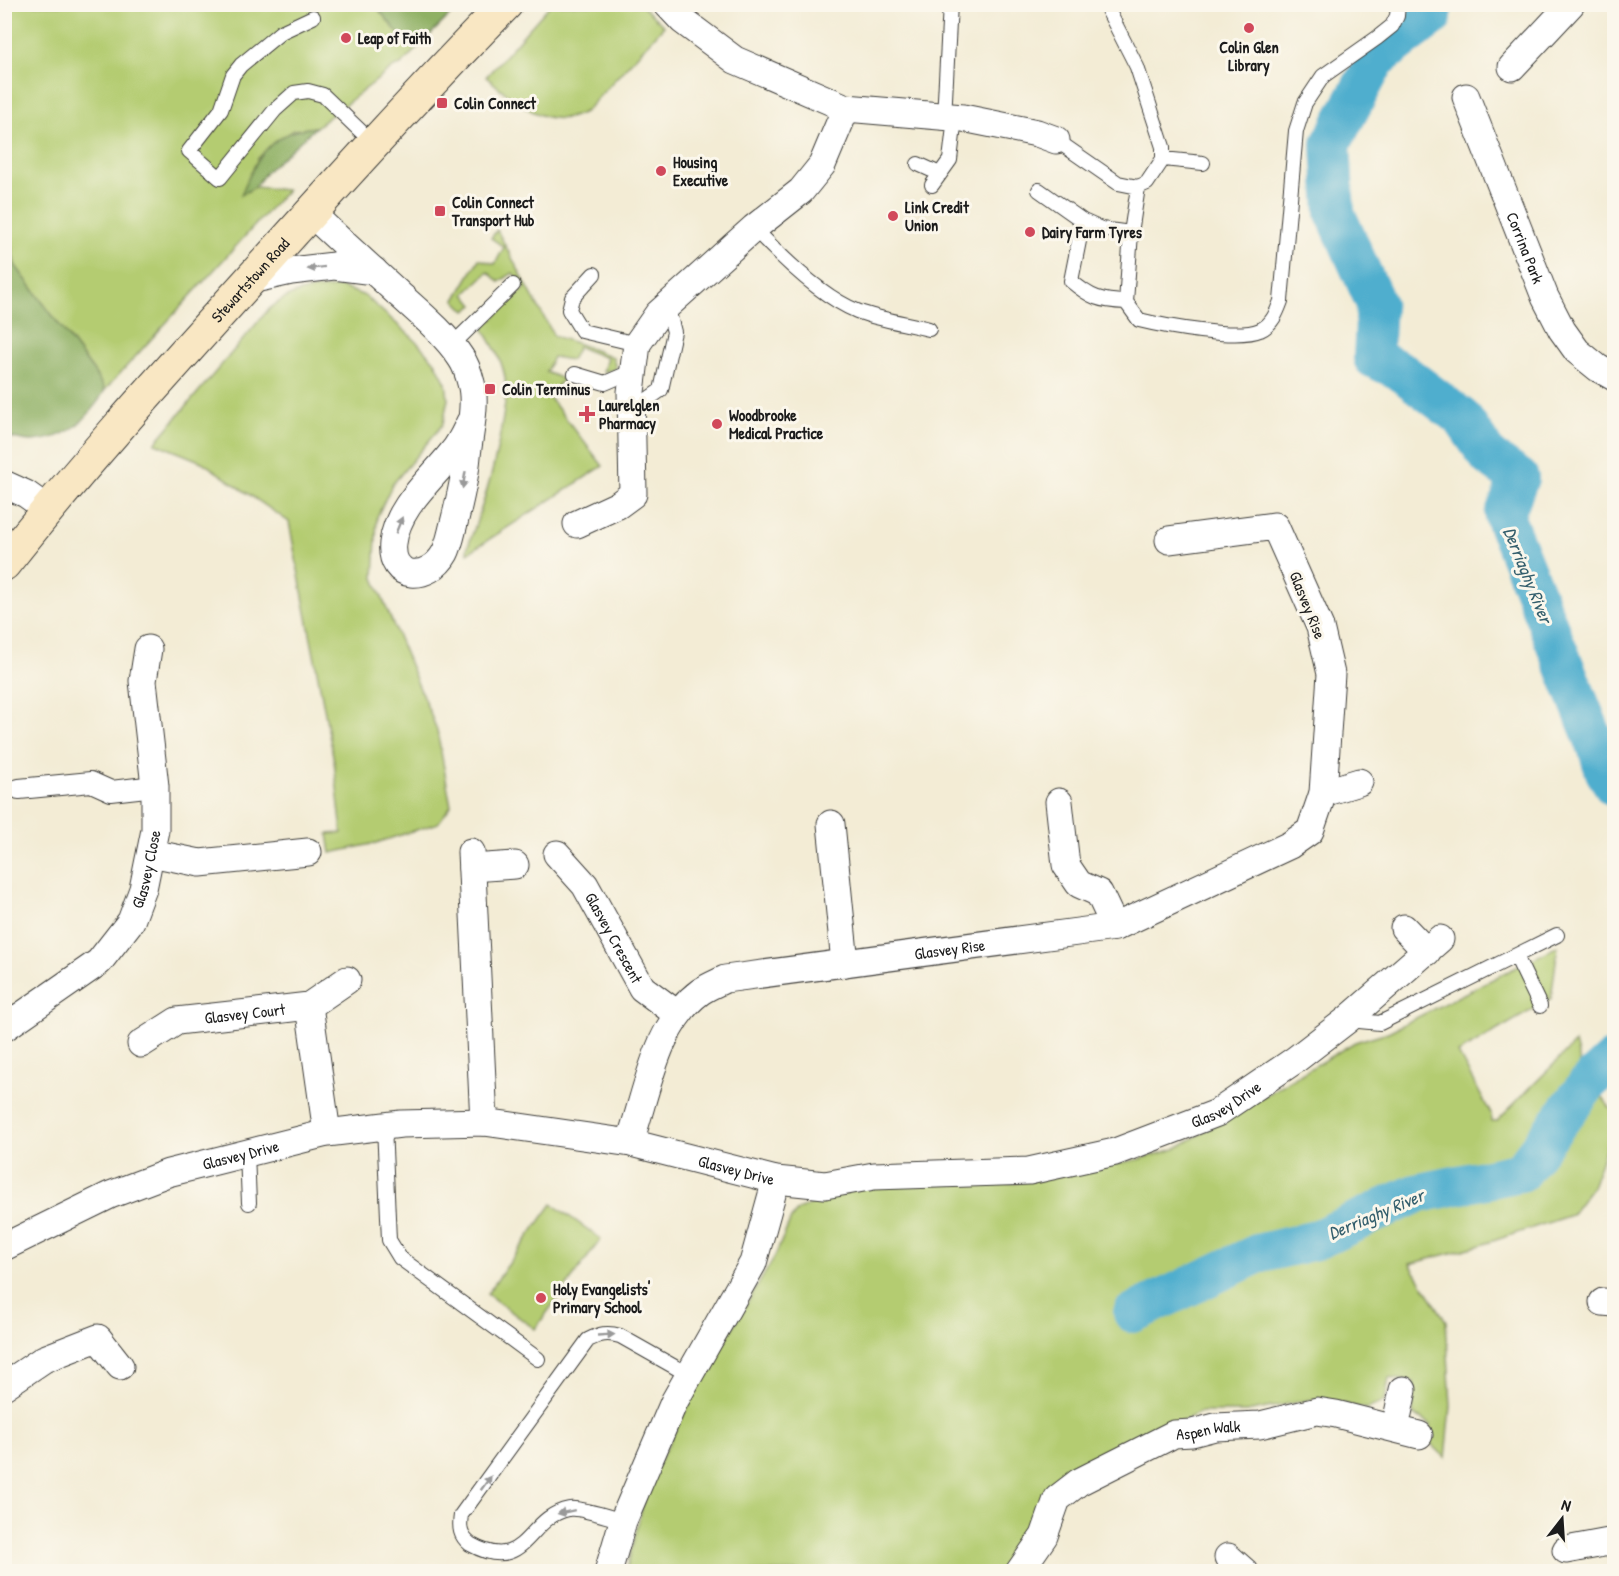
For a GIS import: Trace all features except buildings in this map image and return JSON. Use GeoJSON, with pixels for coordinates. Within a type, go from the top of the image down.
{"type":"FeatureCollection","features":[{"type":"Feature","properties":{"kind":"main road","name":"Stewartstown Road"},"geometry":{"type":"LineString","coordinates":[[4,564],[47,508],[177,359],[373,143],[506,4]]}},
{"type":"Feature","properties":{"kind":"street"},"geometry":{"type":"LineString","coordinates":[[667,4],[683,21],[735,60],[846,108],[950,118],[1037,133],[1056,140]]}},
{"type":"Feature","properties":{"kind":"street"},"geometry":{"type":"LineString","coordinates":[[1512,67],[1571,4]]}},
{"type":"Feature","properties":{"kind":"street","name":"Corrina Park"},"geometry":{"type":"LineString","coordinates":[[1466,97],[1545,297],[1577,351],[1598,368],[1614,377]]}},
{"type":"Feature","properties":{"kind":"street"},"geometry":{"type":"LineString","coordinates":[[578,524],[618,506],[633,494],[631,411],[637,344],[667,305],[754,228],[801,191],[822,165],[846,108]]}},
{"type":"Feature","properties":{"kind":"street"},"geometry":{"type":"LineString","coordinates":[[310,213],[417,310],[451,346],[462,359],[472,386],[470,422],[466,467],[461,498],[447,550],[438,564],[426,572],[411,573],[400,568],[393,557],[393,542],[400,520],[417,494],[454,451],[470,422]]}},
{"type":"Feature","properties":{"kind":"street"},"geometry":{"type":"LineString","coordinates":[[250,280],[291,271],[334,266],[374,271]]}},
{"type":"Feature","properties":{"kind":"street"},"geometry":{"type":"LineString","coordinates":[[4,484],[26,494],[47,508]]}},
{"type":"Feature","properties":{"kind":"street","name":"Glasvey Rise"},"geometry":{"type":"LineString","coordinates":[[631,1143],[662,1041],[677,1014],[700,992],[725,979],[1115,927],[1290,845],[1310,831],[1323,793],[1331,675],[1320,627],[1275,526],[1169,540]]}},
{"type":"Feature","properties":{"kind":"street","name":"Glasvey Close"},"geometry":{"type":"LineString","coordinates":[[5,1026],[99,962],[131,921],[143,889],[155,830],[155,786],[143,681],[148,650]]}},
{"type":"Feature","properties":{"kind":"street"},"geometry":{"type":"LineString","coordinates":[[19,789],[91,782],[111,791],[155,786]]}},
{"type":"Feature","properties":{"kind":"street"},"geometry":{"type":"LineString","coordinates":[[1323,793],[1359,782]]}},
{"type":"Feature","properties":{"kind":"street"},"geometry":{"type":"LineString","coordinates":[[1059,802],[1066,865],[1079,884],[1099,894],[1115,927]]}},
{"type":"Feature","properties":{"kind":"street"},"geometry":{"type":"LineString","coordinates":[[831,824],[845,963]]}},
{"type":"Feature","properties":{"kind":"street"},"geometry":{"type":"LineString","coordinates":[[151,853],[200,863],[309,852]]}},
{"type":"Feature","properties":{"kind":"street","name":"Glasvey Crescent"},"geometry":{"type":"LineString","coordinates":[[557,854],[585,885],[642,988],[677,1014]]}},
{"type":"Feature","properties":{"kind":"street"},"geometry":{"type":"LineString","coordinates":[[484,1122],[472,860],[515,865]]}},
{"type":"Feature","properties":{"kind":"street","name":"Glasvey Drive"},"geometry":{"type":"LineString","coordinates":[[4,1247],[110,1196],[168,1173],[327,1133],[384,1126],[484,1122],[631,1143],[776,1180],[825,1185],[874,1176],[1029,1171],[1115,1152],[1217,1113],[1295,1060],[1347,1020],[1433,945],[1404,928]]}},
{"type":"Feature","properties":{"kind":"street","name":"Glasvey Court"},"geometry":{"type":"LineString","coordinates":[[141,1044],[177,1021],[309,1006],[347,980]]}},
{"type":"Feature","properties":{"kind":"street"},"geometry":{"type":"LineString","coordinates":[[309,1006],[327,1133]]}},
{"type":"Feature","properties":{"kind":"street"},"geometry":{"type":"LineString","coordinates":[[608,1572],[623,1521],[674,1402],[753,1263],[776,1180]]}},
{"type":"Feature","properties":{"kind":"street"},"geometry":{"type":"LineString","coordinates":[[4,1386],[44,1359],[98,1338],[120,1366]]}},
{"type":"Feature","properties":{"kind":"street","name":"Aspen Walk"},"geometry":{"type":"LineString","coordinates":[[1019,1572],[1044,1536],[1057,1499],[1079,1482],[1174,1434],[1192,1433],[1215,1426],[1260,1425],[1317,1412],[1336,1414],[1407,1432],[1403,1390]]}},
{"type":"Feature","properties":{"kind":"street"},"geometry":{"type":"LineString","coordinates":[[1566,1550],[1612,1549]]}},
{"type":"Feature","properties":{"kind":"lane"},"geometry":{"type":"LineString","coordinates":[[918,164],[936,180],[950,160],[950,4]]}},
{"type":"Feature","properties":{"kind":"lane"},"geometry":{"type":"LineString","coordinates":[[1056,140],[1118,183],[1138,187],[1147,183],[1163,159],[1163,147],[1137,67],[1105,4]]}},
{"type":"Feature","properties":{"kind":"lane"},"geometry":{"type":"LineString","coordinates":[[1138,187],[1131,233],[1126,302],[1138,320],[1169,327],[1242,334],[1260,330],[1274,318],[1281,301],[1296,131],[1305,103],[1323,76],[1392,26],[1397,16],[1398,4]]}},
{"type":"Feature","properties":{"kind":"lane"},"geometry":{"type":"LineString","coordinates":[[313,17],[280,32],[241,65],[233,75],[221,110],[189,151],[220,178],[275,110],[294,93],[308,91],[323,95],[373,143]]}},
{"type":"Feature","properties":{"kind":"lane"},"geometry":{"type":"LineString","coordinates":[[1163,159],[1203,163]]}},
{"type":"Feature","properties":{"kind":"lane"},"geometry":{"type":"LineString","coordinates":[[1039,190],[1083,221],[1101,229],[1131,233]]}},
{"type":"Feature","properties":{"kind":"lane"},"geometry":{"type":"LineString","coordinates":[[1083,221],[1071,281],[1102,301],[1126,302]]}},
{"type":"Feature","properties":{"kind":"lane"},"geometry":{"type":"LineString","coordinates":[[754,228],[779,255],[838,302],[860,312],[929,329]]}},
{"type":"Feature","properties":{"kind":"lane"},"geometry":{"type":"LineString","coordinates":[[594,274],[572,298],[569,310],[582,331],[637,344]]}},
{"type":"Feature","properties":{"kind":"lane"},"geometry":{"type":"LineString","coordinates":[[451,346],[513,285]]}},
{"type":"Feature","properties":{"kind":"lane"},"geometry":{"type":"LineString","coordinates":[[631,411],[661,390],[674,332],[667,305]]}},
{"type":"Feature","properties":{"kind":"lane"},"geometry":{"type":"LineString","coordinates":[[575,374],[605,383],[633,371]]}},
{"type":"Feature","properties":{"kind":"lane"},"geometry":{"type":"LineString","coordinates":[[1347,1020],[1380,1023],[1557,935]]}},
{"type":"Feature","properties":{"kind":"lane"},"geometry":{"type":"LineString","coordinates":[[1516,956],[1540,1006]]}},
{"type":"Feature","properties":{"kind":"lane"},"geometry":{"type":"LineString","coordinates":[[384,1126],[389,1240],[400,1258],[538,1359]]}},
{"type":"Feature","properties":{"kind":"lane"},"geometry":{"type":"LineString","coordinates":[[247,1153],[249,1203]]}},
{"type":"Feature","properties":{"kind":"lane"},"geometry":{"type":"LineString","coordinates":[[623,1521],[571,1509],[554,1515],[543,1523],[526,1549],[513,1559],[500,1561],[491,1558],[470,1544],[461,1534],[459,1524],[461,1515],[588,1340],[599,1334],[609,1333],[620,1336],[689,1375]]}},
{"type":"Feature","properties":{"kind":"green space"},"geometry":{"type":"Polygon","coordinates":[[[4,5],[375,5],[402,37],[418,47],[401,65],[394,67],[316,127],[293,130],[258,158],[242,194],[255,187],[287,190],[105,390],[15,265],[4,216],[4,5]]]}},
{"type":"Feature","properties":{"kind":"green space"},"geometry":{"type":"Polygon","coordinates":[[[375,5],[460,5],[418,47],[402,38],[375,5]]]}},
{"type":"Feature","properties":{"kind":"green space"},"geometry":{"type":"Polygon","coordinates":[[[550,5],[641,5],[664,26],[586,111],[572,117],[558,119],[532,111],[520,104],[486,77],[550,5]]]}},
{"type":"Feature","properties":{"kind":"green space"},"geometry":{"type":"Polygon","coordinates":[[[316,127],[266,172],[255,187],[241,195],[259,158],[267,148],[287,134],[316,127]]]}},
{"type":"Feature","properties":{"kind":"green space"},"geometry":{"type":"Polygon","coordinates":[[[5,216],[15,265],[105,390],[92,410],[76,426],[67,432],[45,439],[29,441],[5,436],[5,216]]]}},
{"type":"Feature","properties":{"kind":"green space"},"geometry":{"type":"Polygon","coordinates":[[[497,230],[554,336],[613,357],[616,369],[603,372],[607,358],[578,347],[571,360],[553,357],[546,372],[563,379],[549,397],[603,466],[468,553],[467,549],[495,460],[505,397],[502,364],[483,328],[525,288],[513,273],[499,282],[488,272],[465,294],[474,305],[466,311],[455,300],[479,259],[495,264],[504,247],[491,238],[497,230]]]}},
{"type":"Feature","properties":{"kind":"green space"},"geometry":{"type":"Polygon","coordinates":[[[341,287],[365,296],[414,339],[435,362],[446,383],[448,399],[443,424],[392,485],[377,517],[374,578],[437,730],[451,806],[438,823],[376,843],[331,853],[328,834],[342,833],[334,761],[289,522],[202,462],[155,443],[268,310],[285,298],[302,291],[341,287]]]}},
{"type":"Feature","properties":{"kind":"green space"},"geometry":{"type":"Polygon","coordinates":[[[1558,946],[1551,999],[1458,1053],[1491,1114],[1492,1121],[1497,1121],[1575,1043],[1582,1070],[1614,1113],[1614,1124],[1592,1187],[1571,1215],[1481,1245],[1410,1264],[1446,1321],[1451,1406],[1446,1458],[1429,1442],[1430,1425],[1413,1414],[1414,1382],[1389,1378],[1385,1401],[1367,1409],[1319,1398],[1246,1412],[1201,1412],[1080,1470],[1054,1487],[1007,1571],[626,1572],[648,1484],[696,1390],[775,1256],[791,1219],[798,1210],[833,1193],[886,1183],[1017,1183],[1140,1159],[1175,1149],[1355,1042],[1388,1032],[1558,946]]]}},
{"type":"Feature","properties":{"kind":"green space"},"geometry":{"type":"Polygon","coordinates":[[[552,1204],[601,1239],[535,1329],[487,1294],[552,1204]]]}},
{"type":"Feature","properties":{"kind":"waterway","name":"Derriaghy River"},"geometry":{"type":"LineString","coordinates":[[1431,4],[1432,17],[1376,60],[1331,144],[1335,213],[1376,304],[1373,358],[1399,370],[1462,418],[1489,457],[1519,478],[1504,516],[1605,772],[1614,786]]}},
{"type":"Feature","properties":{"kind":"waterway","name":"Derriaghy River"},"geometry":{"type":"LineString","coordinates":[[1133,1313],[1257,1254],[1316,1240],[1415,1194],[1521,1172],[1589,1082],[1614,1059]]}},
{"type":"Feature","properties":{"kind":"place","name":"Colin Glen Library"},"geometry":{"type":"Point","coordinates":[1249,28]}},
{"type":"Feature","properties":{"kind":"place","name":"Leap of Faith"},"geometry":{"type":"Point","coordinates":[346,38]}},
{"type":"Feature","properties":{"kind":"place","name":"Colin Connect"},"geometry":{"type":"Point","coordinates":[442,103]}},
{"type":"Feature","properties":{"kind":"place","name":"Housing Executive"},"geometry":{"type":"Point","coordinates":[661,171]}},
{"type":"Feature","properties":{"kind":"place","name":"Colin Connect Transport Hub"},"geometry":{"type":"Point","coordinates":[440,211]}},
{"type":"Feature","properties":{"kind":"place","name":"Link Credit Union"},"geometry":{"type":"Point","coordinates":[893,216]}},
{"type":"Feature","properties":{"kind":"place","name":"Dairy Farm Tyres"},"geometry":{"type":"Point","coordinates":[1030,232]}},
{"type":"Feature","properties":{"kind":"place","name":"Colin Terminus"},"geometry":{"type":"Point","coordinates":[490,389]}},
{"type":"Feature","properties":{"kind":"place","name":"Laurelglen Pharmacy"},"geometry":{"type":"Point","coordinates":[587,414]}},
{"type":"Feature","properties":{"kind":"place","name":"Woodbrooke Medical Practice"},"geometry":{"type":"Point","coordinates":[717,424]}},
{"type":"Feature","properties":{"kind":"place","name":"Holy Evangelists' Primary School"},"geometry":{"type":"Point","coordinates":[541,1298]}}]}
